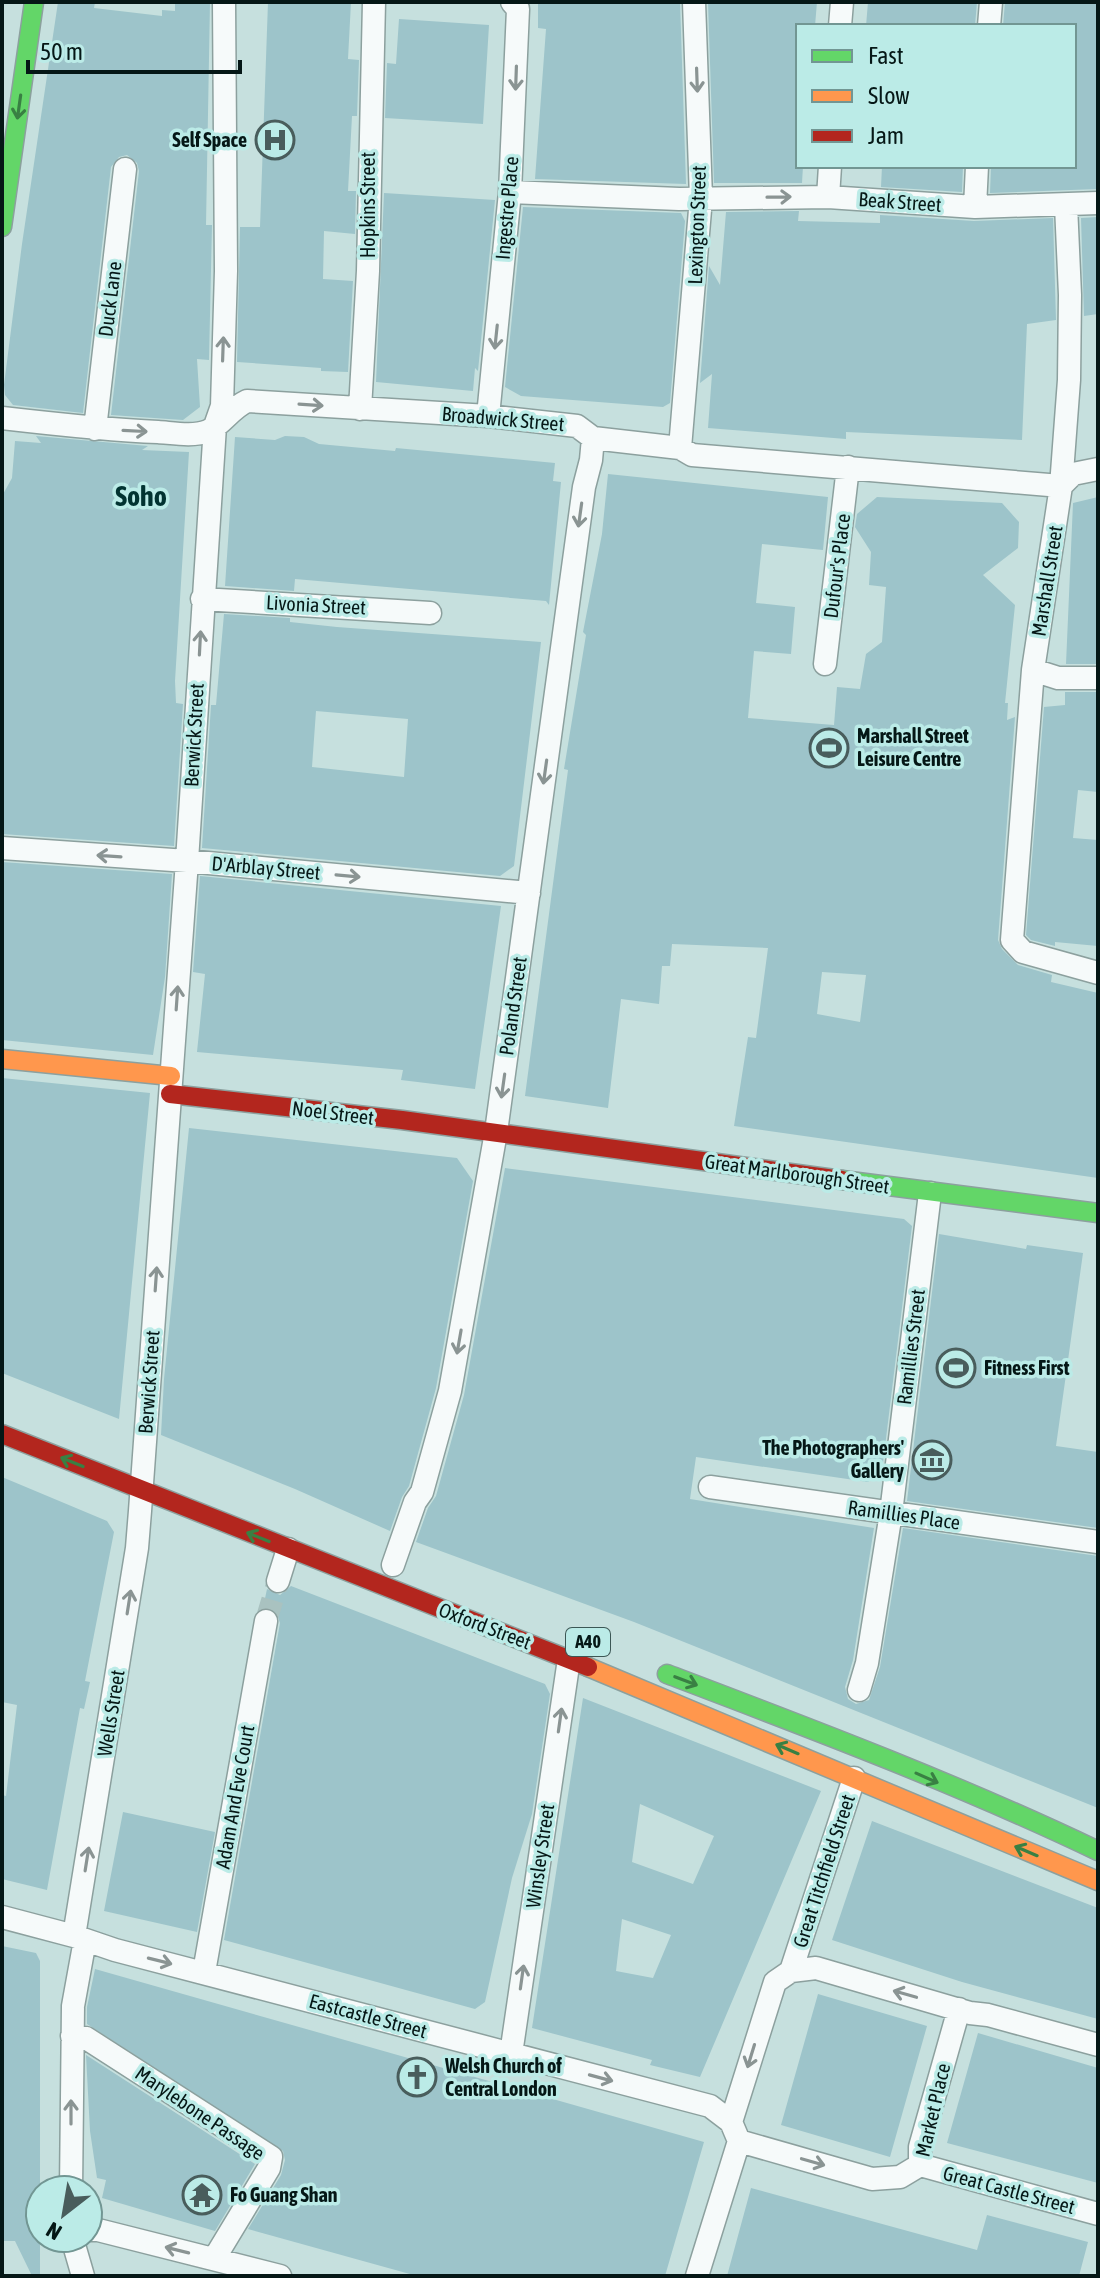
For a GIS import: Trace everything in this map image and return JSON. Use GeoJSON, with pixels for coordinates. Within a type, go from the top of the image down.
{"type":"FeatureCollection","features":[{"type":"Feature","properties":{"kind":"main road"},"geometry":{"type":"LineString","coordinates":[[2,227],[34,2]]}},
{"type":"Feature","properties":{"kind":"main road","name":"Noel Street"},"geometry":{"type":"LineString","coordinates":[[2,1059],[496,1132]]}},
{"type":"Feature","properties":{"kind":"main road","name":"Great Marlborough Street"},"geometry":{"type":"LineString","coordinates":[[496,1132],[930,1193],[1098,1213]]}},
{"type":"Feature","properties":{"kind":"main road","name":"Oxford Street"},"geometry":{"type":"LineString","coordinates":[[2,1434],[148,1478]]}},
{"type":"Feature","properties":{"kind":"main road","name":"Oxford Street"},"geometry":{"type":"LineString","coordinates":[[120,1459],[148,1478],[288,1549],[569,1659],[1098,1881]]}},
{"type":"Feature","properties":{"kind":"main road"},"geometry":{"type":"LineString","coordinates":[[650,1667],[849,1743],[1031,1819],[1098,1851]]}},
{"type":"Feature","properties":{"kind":"street","name":"Berwick Street"},"geometry":{"type":"LineString","coordinates":[[148,1478],[202,599],[215,426],[222,406],[226,271],[224,2]]}},
{"type":"Feature","properties":{"kind":"street","name":"Hopkins Street"},"geometry":{"type":"LineString","coordinates":[[360,409],[368,271],[374,2]]}},
{"type":"Feature","properties":{"kind":"street","name":"Ingestre Place"},"geometry":{"type":"LineString","coordinates":[[488,416],[510,192],[518,9],[512,2]]}},
{"type":"Feature","properties":{"kind":"street","name":"Lexington Street"},"geometry":{"type":"LineString","coordinates":[[680,448],[701,198],[694,2]]}},
{"type":"Feature","properties":{"kind":"street"},"geometry":{"type":"LineString","coordinates":[[840,24],[842,2]]}},
{"type":"Feature","properties":{"kind":"street"},"geometry":{"type":"LineString","coordinates":[[989,24],[991,2]]}},
{"type":"Feature","properties":{"kind":"street"},"geometry":{"type":"LineString","coordinates":[[828,197],[830,168]]}},
{"type":"Feature","properties":{"kind":"street"},"geometry":{"type":"LineString","coordinates":[[975,207],[977,168]]}},
{"type":"Feature","properties":{"kind":"street","name":"Duck Lane"},"geometry":{"type":"LineString","coordinates":[[95,429],[125,169]]}},
{"type":"Feature","properties":{"kind":"street","name":"Beak Street"},"geometry":{"type":"LineString","coordinates":[[510,192],[701,198],[828,197],[975,207],[1098,203]]}},
{"type":"Feature","properties":{"kind":"street","name":"Marshall Street"},"geometry":{"type":"LineString","coordinates":[[1066,205],[1070,326],[1061,486],[1033,670],[1012,940],[1023,952],[1098,973]]}},
{"type":"Feature","properties":{"kind":"street","name":"Broadwick Street"},"geometry":{"type":"LineString","coordinates":[[2,418],[95,429],[190,434],[207,431],[233,407],[247,401],[488,416],[577,426],[593,438],[680,448],[692,455],[1061,486]]}},
{"type":"Feature","properties":{"kind":"street","name":"Poland Street"},"geometry":{"type":"LineString","coordinates":[[393,1565],[415,1502],[422,1492],[450,1391],[496,1132],[593,438]]}},
{"type":"Feature","properties":{"kind":"street","name":"Dufour's Place"},"geometry":{"type":"LineString","coordinates":[[825,664],[848,467]]}},
{"type":"Feature","properties":{"kind":"street"},"geometry":{"type":"LineString","coordinates":[[1061,486],[1073,474],[1098,469]]}},
{"type":"Feature","properties":{"kind":"street","name":"Livonia Street"},"geometry":{"type":"LineString","coordinates":[[202,599],[430,613]]}},
{"type":"Feature","properties":{"kind":"street"},"geometry":{"type":"LineString","coordinates":[[1033,670],[1058,678],[1098,678]]}},
{"type":"Feature","properties":{"kind":"street","name":"D'Arblay Street"},"geometry":{"type":"LineString","coordinates":[[2,848],[187,861],[529,893]]}},
{"type":"Feature","properties":{"kind":"street","name":"Ramillies Street"},"geometry":{"type":"LineString","coordinates":[[859,1690],[867,1663],[891,1513],[930,1193]]}},
{"type":"Feature","properties":{"kind":"street","name":"Wells Street"},"geometry":{"type":"LineString","coordinates":[[71,2174],[73,2006],[80,1938],[148,1478]]}},
{"type":"Feature","properties":{"kind":"street","name":"Ramillies Place"},"geometry":{"type":"LineString","coordinates":[[710,1487],[1098,1542]]}},
{"type":"Feature","properties":{"kind":"street"},"geometry":{"type":"LineString","coordinates":[[278,1581],[288,1549]]}},
{"type":"Feature","properties":{"kind":"street","name":"Adam And Eve Court"},"geometry":{"type":"LineString","coordinates":[[204,1972],[266,1621]]}},
{"type":"Feature","properties":{"kind":"street","name":"Winsley Street"},"geometry":{"type":"LineString","coordinates":[[511,2054],[569,1659]]}},
{"type":"Feature","properties":{"kind":"street","name":"Great Titchfield Street"},"geometry":{"type":"LineString","coordinates":[[697,2276],[775,1982],[791,1971],[854,1778]]}},
{"type":"Feature","properties":{"kind":"street","name":"Eastcastle Street"},"geometry":{"type":"LineString","coordinates":[[2,1917],[710,2106],[735,2132]]}},
{"type":"Feature","properties":{"kind":"street"},"geometry":{"type":"LineString","coordinates":[[791,1971],[816,1968],[1098,2045]]}},
{"type":"Feature","properties":{"kind":"street","name":"Market Place"},"geometry":{"type":"LineString","coordinates":[[735,2132],[872,2179],[900,2177],[920,2165],[920,2147],[959,2009]]}},
{"type":"Feature","properties":{"kind":"street","name":"Marylebone Passage"},"geometry":{"type":"LineString","coordinates":[[72,2036],[86,2038],[271,2157],[269,2168],[214,2259]]}},
{"type":"Feature","properties":{"kind":"street","name":"Great Castle Street"},"geometry":{"type":"LineString","coordinates":[[920,2165],[1098,2214]]}},
{"type":"Feature","properties":{"kind":"street"},"geometry":{"type":"LineString","coordinates":[[104,2232],[280,2276]]}},
{"type":"Feature","properties":{"kind":"street"},"geometry":{"type":"LineString","coordinates":[[77,2254],[83,2276]]}},
{"type":"Feature","properties":{"kind":"building"},"geometry":{"type":"Polygon","coordinates":[[[58,2],[95,2],[94,8],[162,16],[162,10],[175,11],[175,2],[210,2],[206,225],[212,225],[209,360],[197,359],[200,407],[183,420],[111,415],[139,171],[137,163],[127,155],[119,157],[111,167],[83,413],[13,405],[5,395],[22,244],[58,2]]]}},
{"type":"Feature","properties":{"kind":"building"},"geometry":{"type":"Polygon","coordinates":[[[268,2],[351,2],[348,59],[359,60],[357,116],[352,116],[348,191],[356,191],[355,234],[324,231],[323,279],[353,281],[348,372],[237,362],[240,227],[260,227],[268,2]]]}},
{"type":"Feature","properties":{"kind":"building"},"geometry":{"type":"Polygon","coordinates":[[[538,2],[680,2],[686,184],[535,179],[546,29],[538,28],[538,2]]]}},
{"type":"Feature","properties":{"kind":"building"},"geometry":{"type":"Polygon","coordinates":[[[708,2],[817,2],[815,24],[796,24],[796,168],[803,168],[802,183],[714,183],[708,2]]]}},
{"type":"Feature","properties":{"kind":"building"},"geometry":{"type":"Polygon","coordinates":[[[868,2],[977,2],[975,24],[866,24],[868,2]]]}},
{"type":"Feature","properties":{"kind":"building"},"geometry":{"type":"Polygon","coordinates":[[[1005,2],[1098,2],[1098,189],[990,193],[991,168],[1076,168],[1076,24],[1003,24],[1005,2]]]}},
{"type":"Feature","properties":{"kind":"building"},"geometry":{"type":"Polygon","coordinates":[[[399,19],[489,25],[483,124],[385,118],[387,63],[396,64],[399,19]]]}},
{"type":"Feature","properties":{"kind":"building"},"geometry":{"type":"Polygon","coordinates":[[[882,168],[963,168],[962,192],[881,187],[882,168]]]}},
{"type":"Feature","properties":{"kind":"building"},"geometry":{"type":"Polygon","coordinates":[[[384,193],[495,200],[478,371],[475,368],[473,391],[376,382],[384,193]]]}},
{"type":"Feature","properties":{"kind":"building"},"geometry":{"type":"Polygon","coordinates":[[[523,207],[681,213],[685,221],[670,403],[663,407],[521,396],[505,387],[523,207]]]}},
{"type":"Feature","properties":{"kind":"building"},"geometry":{"type":"Polygon","coordinates":[[[799,211],[798,221],[880,223],[880,215],[974,221],[1053,218],[1056,320],[1027,324],[1022,440],[846,432],[846,439],[708,428],[712,374],[700,383],[709,266],[720,285],[726,212],[799,211]]]}},
{"type":"Feature","properties":{"kind":"building"},"geometry":{"type":"Polygon","coordinates":[[[1098,217],[1098,314],[1084,316],[1081,218],[1098,217]]]}},
{"type":"Feature","properties":{"kind":"building"},"geometry":{"type":"Polygon","coordinates":[[[36,436],[148,446],[142,450],[189,452],[175,681],[176,703],[183,704],[174,846],[2,834],[2,496],[12,478],[15,441],[41,443],[36,436]]]}},
{"type":"Feature","properties":{"kind":"building"},"geometry":{"type":"Polygon","coordinates":[[[285,436],[304,437],[319,444],[555,463],[553,481],[561,482],[549,605],[546,601],[295,579],[294,591],[225,586],[235,437],[275,440],[285,436]]]}},
{"type":"Feature","properties":{"kind":"building"},"geometry":{"type":"Polygon","coordinates":[[[608,474],[828,497],[823,550],[762,544],[756,603],[795,607],[791,654],[754,651],[748,718],[834,725],[837,687],[860,689],[866,654],[882,642],[886,587],[869,585],[871,552],[855,527],[857,514],[877,497],[1002,503],[1019,522],[1018,548],[983,575],[1015,605],[1005,703],[1008,703],[1007,720],[1015,717],[998,940],[1002,949],[1018,965],[1052,975],[1051,982],[1098,993],[1098,1178],[734,1126],[748,1037],[756,1038],[768,948],[672,944],[670,966],[662,966],[659,1004],[621,999],[608,1108],[525,1096],[568,770],[564,769],[586,635],[583,632],[602,534],[608,474]],[[822,972],[817,1014],[860,1022],[866,975],[822,972]]]}},
{"type":"Feature","properties":{"kind":"building"},"geometry":{"type":"Polygon","coordinates":[[[1098,497],[1098,664],[1066,664],[1073,503],[1098,497]]]}},
{"type":"Feature","properties":{"kind":"building"},"geometry":{"type":"Polygon","coordinates":[[[224,614],[290,618],[290,622],[337,627],[541,642],[514,866],[500,876],[202,848],[211,705],[216,705],[224,614]],[[316,711],[312,767],[404,777],[408,719],[316,711]]]}},
{"type":"Feature","properties":{"kind":"building"},"geometry":{"type":"Polygon","coordinates":[[[1065,692],[1098,692],[1098,792],[1078,790],[1073,838],[1098,840],[1098,946],[1055,942],[1055,946],[1031,940],[1026,935],[1044,707],[1065,705],[1065,692]]]}},
{"type":"Feature","properties":{"kind":"building"},"geometry":{"type":"Polygon","coordinates":[[[2,862],[172,874],[165,977],[153,1055],[2,1040],[2,862]]]}},
{"type":"Feature","properties":{"kind":"building"},"geometry":{"type":"Polygon","coordinates":[[[200,876],[501,906],[475,1089],[401,1080],[403,1070],[197,1052],[205,974],[193,972],[200,876]]]}},
{"type":"Feature","properties":{"kind":"building"},"geometry":{"type":"Polygon","coordinates":[[[2,1078],[150,1093],[119,1419],[2,1373],[2,1078]]]}},
{"type":"Feature","properties":{"kind":"building"},"geometry":{"type":"Polygon","coordinates":[[[189,1128],[457,1158],[473,1181],[436,1388],[409,1486],[390,1531],[161,1435],[189,1128]]]}},
{"type":"Feature","properties":{"kind":"building"},"geometry":{"type":"Polygon","coordinates":[[[505,1168],[904,1219],[912,1226],[882,1471],[868,1482],[696,1457],[690,1499],[874,1528],[853,1660],[845,1687],[848,1699],[856,1704],[869,1700],[880,1667],[903,1528],[1098,1556],[1098,1808],[634,1622],[416,1542],[428,1508],[436,1496],[464,1395],[505,1168]]]}},
{"type":"Feature","properties":{"kind":"building"},"geometry":{"type":"Polygon","coordinates":[[[939,1234],[1026,1249],[1027,1245],[1083,1253],[1056,1446],[1098,1452],[1098,1528],[907,1501],[939,1234]]]}},
{"type":"Feature","properties":{"kind":"building"},"geometry":{"type":"Polygon","coordinates":[[[2,1477],[107,1521],[114,1532],[85,1681],[90,1682],[84,1709],[80,1708],[47,1890],[2,1879],[2,1795],[6,1796],[17,1705],[2,1702],[2,1477]]]}},
{"type":"Feature","properties":{"kind":"building"},"geometry":{"type":"Polygon","coordinates":[[[291,1586],[545,1684],[550,1694],[532,1814],[512,1878],[485,2002],[475,2009],[224,1940],[280,1623],[276,1611],[263,1608],[267,1589],[280,1595],[291,1586]]]}},
{"type":"Feature","properties":{"kind":"building"},"geometry":{"type":"Polygon","coordinates":[[[583,1698],[821,1791],[700,2077],[650,2065],[652,2060],[532,2028],[583,1698]],[[640,1804],[632,1862],[693,1884],[714,1836],[640,1804]],[[622,1919],[616,1971],[653,1978],[671,1935],[622,1919]]]}},
{"type":"Feature","properties":{"kind":"building"},"geometry":{"type":"Polygon","coordinates":[[[123,1812],[215,1832],[197,1932],[104,1911],[123,1812]]]}},
{"type":"Feature","properties":{"kind":"building"},"geometry":{"type":"Polygon","coordinates":[[[872,1821],[1098,1908],[1098,2019],[962,1982],[832,1940],[872,1821]]]}},
{"type":"Feature","properties":{"kind":"building"},"geometry":{"type":"Polygon","coordinates":[[[2,1946],[36,1953],[40,1961],[40,2174],[24,2174],[24,2254],[40,2254],[40,2276],[32,2276],[15,2241],[2,2241],[2,1946]]]}},
{"type":"Feature","properties":{"kind":"building"},"geometry":{"type":"Polygon","coordinates":[[[95,1969],[704,2142],[665,2276],[417,2276],[248,2229],[281,2175],[285,2160],[283,2151],[87,2024],[87,2007],[95,1969]]]}},
{"type":"Feature","properties":{"kind":"building"},"geometry":{"type":"Polygon","coordinates":[[[818,1994],[927,2026],[890,2157],[781,2125],[818,1994]]]}},
{"type":"Feature","properties":{"kind":"building"},"geometry":{"type":"Polygon","coordinates":[[[978,2033],[1098,2068],[1098,2183],[947,2143],[978,2033]]]}},
{"type":"Feature","properties":{"kind":"building"},"geometry":{"type":"Polygon","coordinates":[[[86,2055],[255,2164],[215,2231],[104,2199],[106,2180],[104,2174],[96,2174],[90,2131],[86,2055]]]}},
{"type":"Feature","properties":{"kind":"building"},"geometry":{"type":"Polygon","coordinates":[[[751,2188],[977,2250],[987,2215],[1088,2242],[1079,2276],[727,2276],[751,2188]]]}},
{"type":"Feature","properties":{"kind":"tunnel"},"geometry":{"type":"LineString","coordinates":[[266,1621],[278,1581]]}},
{"type":"Feature","properties":{"kind":"traffic: fast"},"geometry":{"type":"LineString","coordinates":[[2,227],[34,2]]}},
{"type":"Feature","properties":{"kind":"traffic: fast"},"geometry":{"type":"LineString","coordinates":[[842,1180],[1098,1213]]}},
{"type":"Feature","properties":{"kind":"traffic: fast"},"geometry":{"type":"LineString","coordinates":[[667,1674],[938,1780],[1098,1851]]}},
{"type":"Feature","properties":{"kind":"traffic: slow"},"geometry":{"type":"LineString","coordinates":[[2,1059],[171,1076]]}},
{"type":"Feature","properties":{"kind":"traffic: slow"},"geometry":{"type":"LineString","coordinates":[[588,1667],[1098,1881]]}},
{"type":"Feature","properties":{"kind":"traffic: jam"},"geometry":{"type":"LineString","coordinates":[[170,1094],[402,1120],[842,1180]]}},
{"type":"Feature","properties":{"kind":"traffic: jam"},"geometry":{"type":"LineString","coordinates":[[2,1434],[588,1667]]}},
{"type":"Feature","properties":{"kind":"place","name":"Self Space"},"geometry":{"type":"Point","coordinates":[275,140]}},
{"type":"Feature","properties":{"kind":"place","name":"Marshall Street Leisure Centre"},"geometry":{"type":"Point","coordinates":[829,748]}},
{"type":"Feature","properties":{"kind":"place","name":"Fitness First"},"geometry":{"type":"Point","coordinates":[956,1368]}},
{"type":"Feature","properties":{"kind":"place","name":"The Photographers' Gallery"},"geometry":{"type":"Point","coordinates":[932,1460]}},
{"type":"Feature","properties":{"kind":"place","name":"Welsh Church of Central London"},"geometry":{"type":"Point","coordinates":[417,2077]}},
{"type":"Feature","properties":{"kind":"place","name":"Fo Guang Shan"},"geometry":{"type":"Point","coordinates":[202,2195]}},
{"type":"Feature","properties":{"kind":"district","name":"Soho"},"geometry":{"type":"Point","coordinates":[141,496]}}]}
